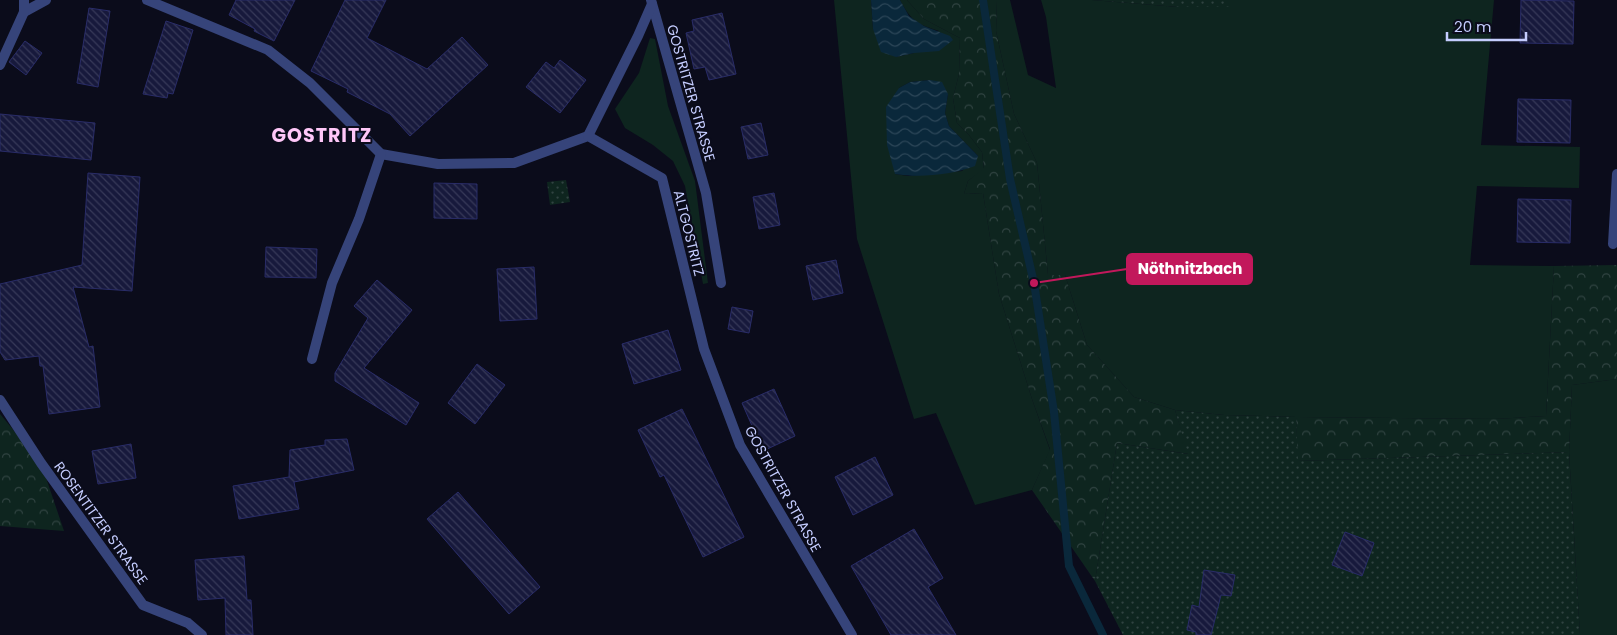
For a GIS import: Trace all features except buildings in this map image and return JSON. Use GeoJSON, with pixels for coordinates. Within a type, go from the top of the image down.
{"type":"FeatureCollection","features":[{"type":"Feature","properties":{"kind":"street"},"geometry":{"type":"LineString","coordinates":[[0,65],[24,12],[24,0]]}},
{"type":"Feature","properties":{"kind":"street"},"geometry":{"type":"LineString","coordinates":[[24,12],[46,0]]}},
{"type":"Feature","properties":{"kind":"street"},"geometry":{"type":"LineString","coordinates":[[147,0],[268,50],[310,82],[381,154],[438,164],[514,163],[588,136],[652,2]]}},
{"type":"Feature","properties":{"kind":"street","name":"GOSTRITZER STRASSE"},"geometry":{"type":"LineString","coordinates":[[652,2],[706,193],[721,283]]}},
{"type":"Feature","properties":{"kind":"street","name":"ALTGOSTRITZ"},"geometry":{"type":"LineString","coordinates":[[588,136],[662,178],[704,349]]}},
{"type":"Feature","properties":{"kind":"street"},"geometry":{"type":"LineString","coordinates":[[312,359],[332,283],[359,219],[381,154]]}},
{"type":"Feature","properties":{"kind":"street"},"geometry":{"type":"LineString","coordinates":[[1613,244],[1617,174]]}},
{"type":"Feature","properties":{"kind":"street","name":"GOSTRITZER STRASSE"},"geometry":{"type":"LineString","coordinates":[[704,349],[740,445],[852,635]]}},
{"type":"Feature","properties":{"kind":"street","name":"ROSENTITZER STRASSE"},"geometry":{"type":"LineString","coordinates":[[0,400],[41,462],[143,606],[188,623],[202,635]]}},
{"type":"Feature","properties":{"kind":"green space"},"geometry":{"type":"Polygon","coordinates":[[[834,0],[871,0],[873,29],[896,57],[914,53],[939,31],[915,21],[900,0],[907,0],[924,19],[960,38],[959,74],[953,98],[957,123],[982,152],[984,169],[968,181],[964,194],[983,193],[999,294],[1050,450],[1032,490],[975,505],[936,413],[914,419],[857,239],[834,0]],[[930,80],[910,82],[899,88],[895,174],[908,176],[962,171],[978,156],[949,126],[945,113],[948,94],[930,80]]]}},
{"type":"Feature","properties":{"kind":"green space"},"geometry":{"type":"Polygon","coordinates":[[[907,0],[997,0],[996,31],[1014,114],[1037,163],[1048,275],[1065,275],[1087,345],[1134,397],[1175,410],[1189,454],[1117,443],[1095,581],[1032,490],[1050,449],[999,294],[983,193],[964,194],[968,181],[984,168],[982,152],[957,123],[953,98],[959,74],[960,38],[924,19],[907,0]]]}},
{"type":"Feature","properties":{"kind":"green space"},"geometry":{"type":"Polygon","coordinates":[[[997,0],[1010,0],[1028,75],[1056,88],[1046,17],[1041,0],[1092,0],[1178,7],[1230,7],[1230,0],[1494,0],[1481,145],[1580,147],[1579,188],[1477,186],[1470,265],[1554,266],[1546,416],[1495,419],[1224,415],[1175,410],[1134,397],[1087,345],[1065,275],[1048,275],[1037,163],[1014,114],[996,31],[997,0]]]}},
{"type":"Feature","properties":{"kind":"green space"},"geometry":{"type":"Polygon","coordinates":[[[1092,0],[1230,0],[1230,7],[1178,7],[1092,0]]]}},
{"type":"Feature","properties":{"kind":"green space"},"geometry":{"type":"Polygon","coordinates":[[[650,38],[655,39],[668,106],[695,181],[708,283],[703,284],[685,186],[673,161],[653,145],[625,128],[615,109],[639,73],[650,38]]]}},
{"type":"Feature","properties":{"kind":"green space"},"geometry":{"type":"Polygon","coordinates":[[[566,180],[570,202],[550,205],[547,182],[566,180]]]}},
{"type":"Feature","properties":{"kind":"green space"},"geometry":{"type":"Polygon","coordinates":[[[1617,265],[1617,379],[1572,385],[1569,452],[1297,461],[1296,417],[1495,419],[1546,416],[1554,266],[1617,265]]]}},
{"type":"Feature","properties":{"kind":"green space"},"geometry":{"type":"Polygon","coordinates":[[[1617,379],[1617,635],[1580,635],[1569,452],[1572,385],[1617,379]]]}},
{"type":"Feature","properties":{"kind":"green space"},"geometry":{"type":"Polygon","coordinates":[[[1175,410],[1224,415],[1296,417],[1298,461],[1569,452],[1580,635],[1123,635],[1095,581],[1117,443],[1188,454],[1175,410]]]}},
{"type":"Feature","properties":{"kind":"green space"},"geometry":{"type":"Polygon","coordinates":[[[0,414],[41,463],[64,531],[0,526],[0,414]]]}},
{"type":"Feature","properties":{"kind":"water"},"geometry":{"type":"Polygon","coordinates":[[[871,0],[900,0],[909,16],[924,26],[950,36],[953,40],[939,51],[896,57],[881,52],[873,29],[871,0]]]}},
{"type":"Feature","properties":{"kind":"water"},"geometry":{"type":"Polygon","coordinates":[[[930,80],[942,82],[948,94],[945,113],[949,126],[978,156],[975,166],[956,172],[935,175],[895,174],[887,145],[886,107],[899,88],[910,82],[930,80]]]}},
{"type":"Feature","properties":{"kind":"waterway"},"geometry":{"type":"LineString","coordinates":[[983,0],[1010,179],[1034,283],[1054,412],[1069,566],[1103,635]]}},
{"type":"Feature","properties":{"kind":"place","name":"Nöthnitzbach"},"geometry":{"type":"Point","coordinates":[1034,283]}},
{"type":"Feature","properties":{"kind":"district","name":"GOSTRITZ"},"geometry":{"type":"Point","coordinates":[322,135]}}]}
